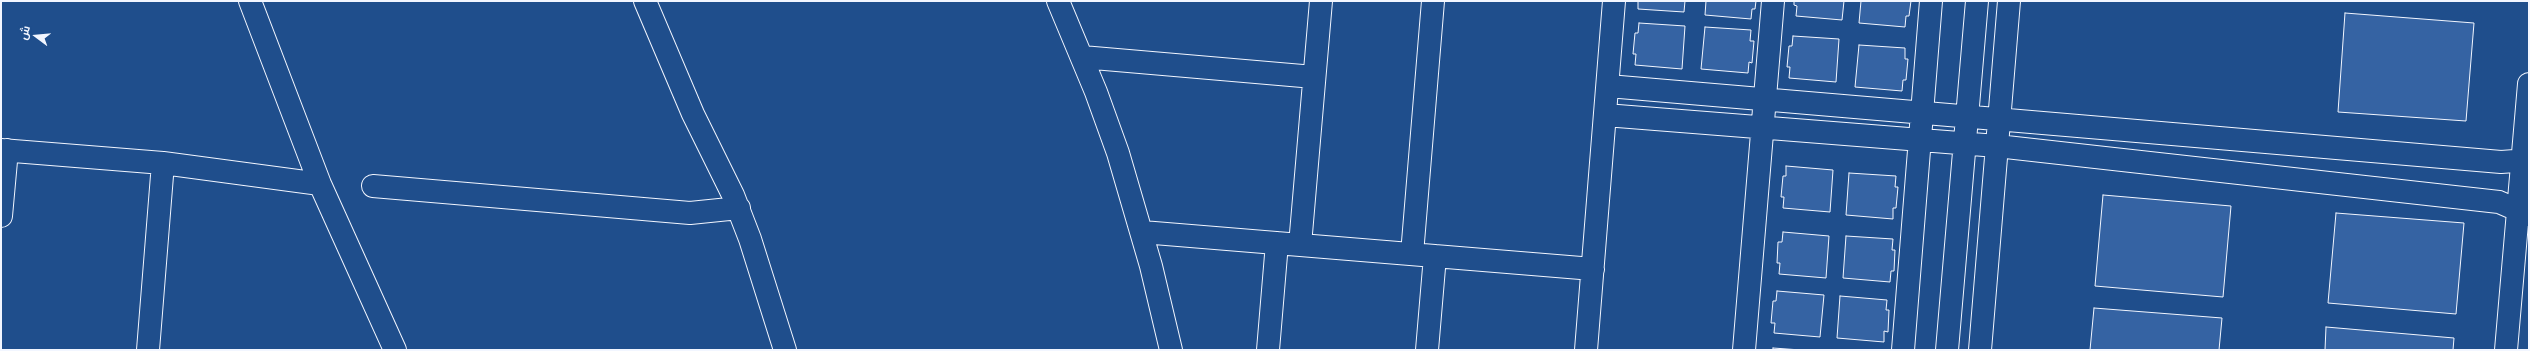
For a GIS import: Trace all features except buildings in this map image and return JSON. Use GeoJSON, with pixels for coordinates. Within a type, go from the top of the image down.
{"type":"FeatureCollection","features":[{"type":"Feature","properties":{"kind":"street"},"geometry":{"type":"LineString","coordinates":[[250,1],[320,184],[395,350]]}},
{"type":"Feature","properties":{"kind":"street"},"geometry":{"type":"LineString","coordinates":[[645,1],[690,107],[739,208],[785,350]]}},
{"type":"Feature","properties":{"kind":"street"},"geometry":{"type":"LineString","coordinates":[[1058,1],[1082,58],[1118,153],[1142,232],[1171,350]]}},
{"type":"Feature","properties":{"kind":"street"},"geometry":{"type":"LineString","coordinates":[[1300,245],[1321,1]]}},
{"type":"Feature","properties":{"kind":"street"},"geometry":{"type":"LineString","coordinates":[[1412,254],[1433,1]]}},
{"type":"Feature","properties":{"kind":"street"},"geometry":{"type":"LineString","coordinates":[[1586,350],[1614,1]]}},
{"type":"Feature","properties":{"kind":"street"},"geometry":{"type":"LineString","coordinates":[[1744,350],[1773,1]]}},
{"type":"Feature","properties":{"kind":"street"},"geometry":{"type":"LineString","coordinates":[[1903,350],[1931,1]]}},
{"type":"Feature","properties":{"kind":"street"},"geometry":{"type":"LineString","coordinates":[[1947,350],[1977,1]]}},
{"type":"Feature","properties":{"kind":"street"},"geometry":{"type":"LineString","coordinates":[[1980,350],[2009,1]]}},
{"type":"Feature","properties":{"kind":"street"},"geometry":{"type":"LineString","coordinates":[[1082,58],[1314,77]]}},
{"type":"Feature","properties":{"kind":"street"},"geometry":{"type":"LineString","coordinates":[[2506,350],[2524,213],[2529,84]]}},
{"type":"Feature","properties":{"kind":"street"},"geometry":{"type":"LineString","coordinates":[[1608,86],[1922,113],[1999,118],[2501,162],[2526,160]]}},
{"type":"Feature","properties":{"kind":"street"},"geometry":{"type":"LineString","coordinates":[[1605,115],[1997,146],[2498,202],[2524,213]]}},
{"type":"Feature","properties":{"kind":"street"},"geometry":{"type":"LineString","coordinates":[[1,216],[4,150],[163,163],[320,184]]}},
{"type":"Feature","properties":{"kind":"street"},"geometry":{"type":"LineString","coordinates":[[148,350],[163,163]]}},
{"type":"Feature","properties":{"kind":"street"},"geometry":{"type":"LineString","coordinates":[[373,186],[690,213],[739,208]]}},
{"type":"Feature","properties":{"kind":"street"},"geometry":{"type":"LineString","coordinates":[[1142,232],[1593,269]]}},
{"type":"Feature","properties":{"kind":"street"},"geometry":{"type":"LineString","coordinates":[[1268,350],[1277,243]]}},
{"type":"Feature","properties":{"kind":"street"},"geometry":{"type":"LineString","coordinates":[[1427,350],[1435,256]]}}]}
